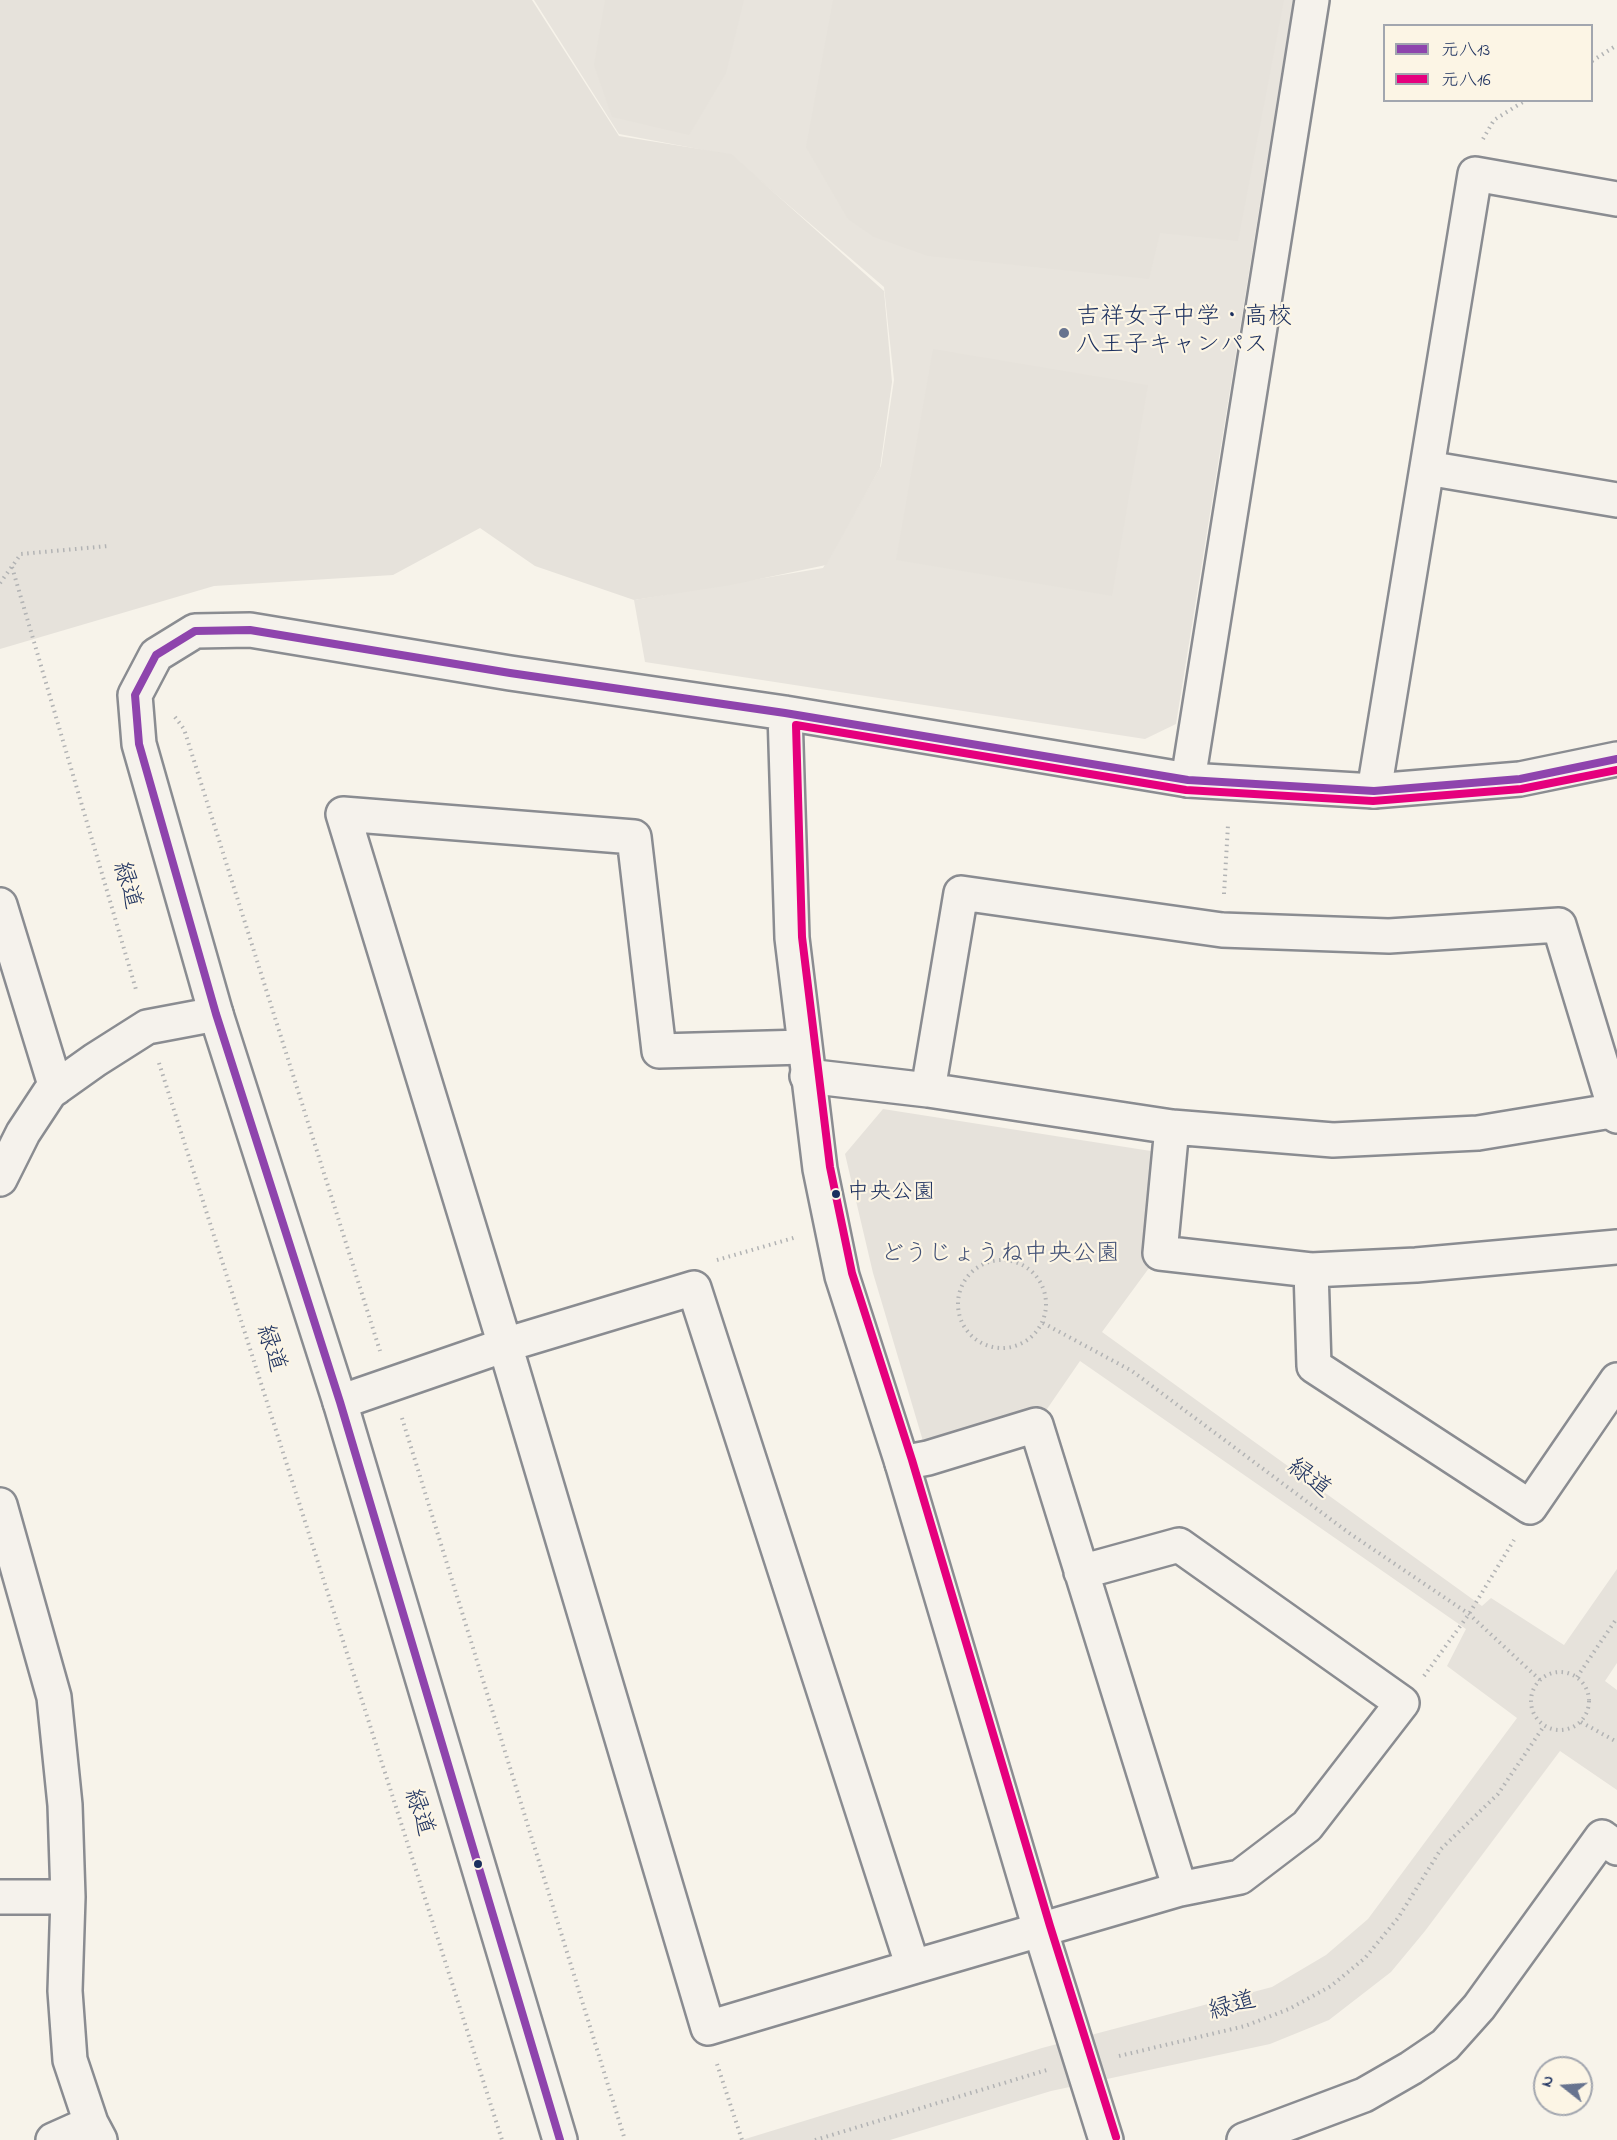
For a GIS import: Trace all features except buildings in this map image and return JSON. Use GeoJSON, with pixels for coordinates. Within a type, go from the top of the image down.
{"type":"FeatureCollection","features":[{"type":"Feature","properties":{"kind":"street"},"geometry":{"type":"LineString","coordinates":[[1188,780],[1312,0]]}},
{"type":"Feature","properties":{"kind":"street"},"geometry":{"type":"LineString","coordinates":[[1374,790],[1475,174],[1617,199]]}},
{"type":"Feature","properties":{"kind":"street"},"geometry":{"type":"LineString","coordinates":[[1427,468],[1617,500]]}},
{"type":"Feature","properties":{"kind":"street"},"geometry":{"type":"LineString","coordinates":[[560,2140],[340,1402],[216,1014],[139,744],[135,694],[156,655],[195,631],[250,630],[510,673],[785,713],[1188,780],[1374,790],[1520,779],[1617,759]]}},
{"type":"Feature","properties":{"kind":"street"},"geometry":{"type":"LineString","coordinates":[[785,713],[792,938],[820,1169],[842,1276],[902,1463],[1040,1929],[1106,2140]]}},
{"type":"Feature","properties":{"kind":"street"},"geometry":{"type":"LineString","coordinates":[[928,1090],[962,893],[1222,930],[1389,936],[1559,925],[1616,1112],[1478,1133],[1333,1140],[1172,1127],[928,1090],[806,1062],[659,1051],[634,837],[343,814],[505,1345],[708,2028],[1180,1889],[1240,1877],[1306,1826],[1402,1703],[1179,1545],[1081,1572]]}},
{"type":"Feature","properties":{"kind":"street"},"geometry":{"type":"LineString","coordinates":[[0,905],[56,1088]]}},
{"type":"Feature","properties":{"kind":"street"},"geometry":{"type":"LineString","coordinates":[[0,1179],[23,1133],[50,1092],[147,1027],[216,1014]]}},
{"type":"Feature","properties":{"kind":"street"},"geometry":{"type":"LineString","coordinates":[[1172,1127],[1160,1253],[1311,1270],[1416,1265],[1617,1248]]}},
{"type":"Feature","properties":{"kind":"street"},"geometry":{"type":"LineString","coordinates":[[1311,1270],[1314,1366],[1530,1507],[1617,1380]]}},
{"type":"Feature","properties":{"kind":"street"},"geometry":{"type":"LineString","coordinates":[[340,1402],[505,1345],[694,1288],[914,1967]]}},
{"type":"Feature","properties":{"kind":"street"},"geometry":{"type":"LineString","coordinates":[[902,1463],[928,1458],[1036,1425],[1180,1889]]}},
{"type":"Feature","properties":{"kind":"street"},"geometry":{"type":"LineString","coordinates":[[0,1505],[54,1697],[65,1805],[68,1897],[65,1990],[70,2060],[95,2132],[53,2140]]}},
{"type":"Feature","properties":{"kind":"street"},"geometry":{"type":"LineString","coordinates":[[1255,2138],[1364,2096],[1446,2045],[1479,2007],[1602,1837],[1617,1848]]}},
{"type":"Feature","properties":{"kind":"street"},"geometry":{"type":"LineString","coordinates":[[0,1897],[68,1897]]}},
{"type":"Feature","properties":{"kind":"path"},"geometry":{"type":"LineString","coordinates":[[1593,60],[1617,45]]}},
{"type":"Feature","properties":{"kind":"path"},"geometry":{"type":"LineString","coordinates":[[1475,174],[1481,158],[1482,140],[1494,120],[1523,102]]}},
{"type":"Feature","properties":{"kind":"path"},"geometry":{"type":"LineString","coordinates":[[0,583],[21,554],[108,546]]}},
{"type":"Feature","properties":{"kind":"path","name":"緑道"},"geometry":{"type":"LineString","coordinates":[[12,567],[147,1027],[502,2140]]}},
{"type":"Feature","properties":{"kind":"path"},"geometry":{"type":"LineString","coordinates":[[173,715],[184,729],[391,1385],[625,2140]]}},
{"type":"Feature","properties":{"kind":"path"},"geometry":{"type":"LineString","coordinates":[[1222,930],[1228,825]]}},
{"type":"Feature","properties":{"kind":"path"},"geometry":{"type":"LineString","coordinates":[[713,1262],[802,1236]]}},
{"type":"Feature","properties":{"kind":"path"},"geometry":{"type":"LineString","coordinates":[[999,1259],[1024,1265],[1036,1275],[1044,1288],[1046,1309],[1042,1323],[1033,1336],[1020,1345],[992,1348],[978,1342],[967,1332],[960,1318],[958,1302],[962,1284],[971,1272],[984,1263],[999,1259]]}},
{"type":"Feature","properties":{"kind":"path","name":"緑道"},"geometry":{"type":"LineString","coordinates":[[1042,1323],[1132,1371],[1349,1533],[1469,1614],[1540,1680]]}},
{"type":"Feature","properties":{"kind":"path"},"geometry":{"type":"LineString","coordinates":[[1402,1703],[1469,1614],[1509,1548],[1530,1507]]}},
{"type":"Feature","properties":{"kind":"path"},"geometry":{"type":"LineString","coordinates":[[1577,1677],[1617,1618]]}},
{"type":"Feature","properties":{"kind":"path"},"geometry":{"type":"LineString","coordinates":[[1558,1672],[1569,1673],[1584,1684],[1589,1704],[1587,1713],[1581,1722],[1563,1731],[1553,1730],[1536,1719],[1531,1699],[1533,1689],[1540,1680],[1558,1672]]}},
{"type":"Feature","properties":{"kind":"path"},"geometry":{"type":"LineString","coordinates":[[1581,1722],[1617,1742]]}},
{"type":"Feature","properties":{"kind":"path","name":"緑道"},"geometry":{"type":"LineString","coordinates":[[815,2140],[1054,2067],[1083,2064],[1245,2026],[1289,2009],[1331,1986],[1365,1958],[1385,1934],[1398,1918],[1441,1849],[1498,1794],[1544,1726]]}},
{"type":"Feature","properties":{"kind":"path"},"geometry":{"type":"LineString","coordinates":[[708,2028],[742,2140]]}},
{"type":"Feature","properties":{"kind":"shaded area","name":"吉祥女子中学・高校 八王子キャンパス"},"geometry":{"type":"Polygon","coordinates":[[[534,0],[1293,0],[1176,724],[1145,739],[645,662],[634,600],[823,568],[881,466],[894,380],[884,287],[730,155],[619,134],[534,0]]]}},
{"type":"Feature","properties":{"kind":"green space"},"geometry":{"type":"Polygon","coordinates":[[[0,0],[532,0],[619,136],[731,154],[884,291],[892,382],[880,468],[826,565],[731,585],[634,600],[535,566],[480,528],[393,575],[214,586],[0,649],[0,0]]]}},
{"type":"Feature","properties":{"kind":"green space"},"geometry":{"type":"Polygon","coordinates":[[[605,0],[744,0],[726,73],[689,135],[612,117],[594,65],[605,0]]]}},
{"type":"Feature","properties":{"kind":"green space"},"geometry":{"type":"Polygon","coordinates":[[[833,0],[1284,0],[1238,241],[1160,233],[1149,279],[928,256],[874,237],[848,219],[806,147],[833,0]]]}},
{"type":"Feature","properties":{"kind":"green space"},"geometry":{"type":"Polygon","coordinates":[[[933,349],[1148,385],[1112,596],[896,560],[933,349]]]}},
{"type":"Feature","properties":{"kind":"green space","name":"どうじょうね中央公園"},"geometry":{"type":"Polygon","coordinates":[[[883,1109],[1170,1154],[1160,1253],[1102,1332],[1482,1606],[1491,1598],[1564,1645],[1617,1569],[1617,1663],[1605,1681],[1617,1690],[1617,1790],[1560,1751],[1425,1931],[1391,1972],[1329,2020],[1270,2044],[1051,2091],[890,2140],[742,2140],[1042,2048],[1272,1987],[1326,1955],[1368,1919],[1517,1718],[1447,1666],[1466,1629],[1080,1361],[1036,1425],[928,1458],[873,1273],[845,1154],[883,1109]]]}},
{"type":"Feature","properties":{"kind":"transit line","name":"元八13"},"geometry":{"type":"LineString","coordinates":[[560,2140],[340,1402],[216,1014],[139,744],[135,695],[156,655],[195,631],[250,630],[510,673],[785,713],[1188,780],[1374,791],[1520,779],[1617,759]]}},
{"type":"Feature","properties":{"kind":"transit line","name":"元八16"},"geometry":{"type":"LineString","coordinates":[[1116,2137],[1050,1926],[912,1460],[852,1273],[830,1167],[802,937],[796,725],[1186,790],[1373,801],[1521,789],[1617,770]]}},
{"type":"Feature","properties":{"kind":"place","name":"吉祥女子中学・高校 八王子キャンパス"},"geometry":{"type":"Point","coordinates":[1064,333]}},
{"type":"Feature","properties":{"kind":"place","name":"中央公園"},"geometry":{"type":"Point","coordinates":[836,1194]}}]}
